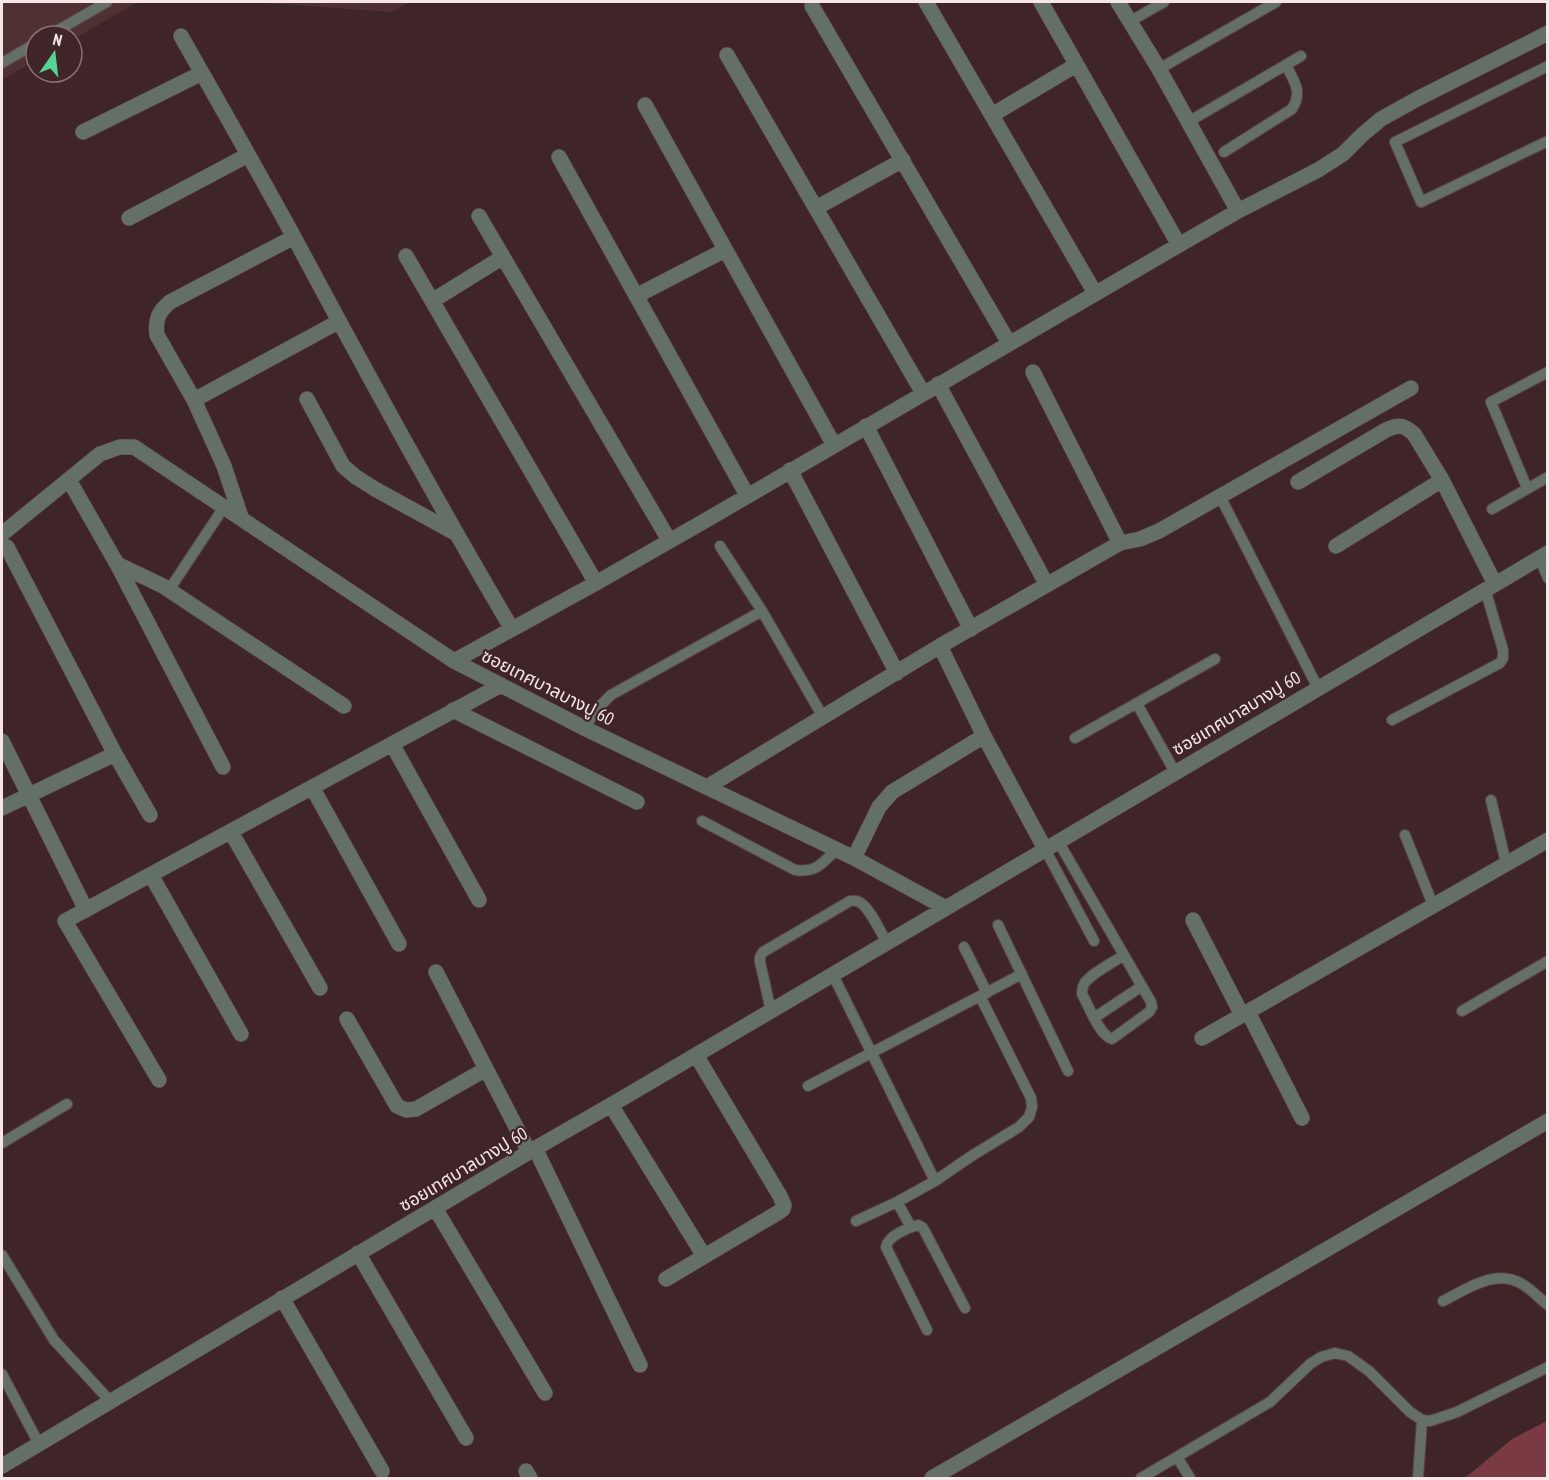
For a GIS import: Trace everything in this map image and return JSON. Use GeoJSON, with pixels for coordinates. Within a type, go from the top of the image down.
{"type":"FeatureCollection","features":[{"type":"Feature","properties":{"kind":"street"},"geometry":{"type":"LineString","coordinates":[[926,2],[1095,293]]}},
{"type":"Feature","properties":{"kind":"street"},"geometry":{"type":"LineString","coordinates":[[1041,2],[1179,245]]}},
{"type":"Feature","properties":{"kind":"street"},"geometry":{"type":"LineString","coordinates":[[1118,2],[1159,69],[1238,211]]}},
{"type":"Feature","properties":{"kind":"street"},"geometry":{"type":"LineString","coordinates":[[813,6],[1009,343]]}},
{"type":"Feature","properties":{"kind":"street"},"geometry":{"type":"LineString","coordinates":[[454,661],[596,583],[1238,211],[1318,170],[1343,154],[1381,119],[1548,33]]}},
{"type":"Feature","properties":{"kind":"street"},"geometry":{"type":"LineString","coordinates":[[182,36],[455,533],[512,629]]}},
{"type":"Feature","properties":{"kind":"street"},"geometry":{"type":"LineString","coordinates":[[727,55],[923,393]]}},
{"type":"Feature","properties":{"kind":"street"},"geometry":{"type":"LineString","coordinates":[[992,115],[1077,65]]}},
{"type":"Feature","properties":{"kind":"street"},"geometry":{"type":"LineString","coordinates":[[82,132],[202,73]]}},
{"type":"Feature","properties":{"kind":"street"},"geometry":{"type":"LineString","coordinates":[[645,105],[834,445]]}},
{"type":"Feature","properties":{"kind":"street"},"geometry":{"type":"LineString","coordinates":[[129,218],[248,155]]}},
{"type":"Feature","properties":{"kind":"street"},"geometry":{"type":"LineString","coordinates":[[558,157],[747,495]]}},
{"type":"Feature","properties":{"kind":"street"},"geometry":{"type":"LineString","coordinates":[[816,208],[903,160]]}},
{"type":"Feature","properties":{"kind":"street"},"geometry":{"type":"LineString","coordinates":[[479,216],[669,540]]}},
{"type":"Feature","properties":{"kind":"street"},"geometry":{"type":"LineString","coordinates":[[241,517],[224,466],[194,400],[157,335],[156,325],[158,315],[170,302],[294,237]]}},
{"type":"Feature","properties":{"kind":"street"},"geometry":{"type":"LineString","coordinates":[[636,296],[725,250]]}},
{"type":"Feature","properties":{"kind":"street"},"geometry":{"type":"LineString","coordinates":[[406,256],[596,583]]}},
{"type":"Feature","properties":{"kind":"street"},"geometry":{"type":"LineString","coordinates":[[432,301],[503,257]]}},
{"type":"Feature","properties":{"kind":"street"},"geometry":{"type":"LineString","coordinates":[[194,400],[338,322]]}},
{"type":"Feature","properties":{"kind":"street"},"geometry":{"type":"LineString","coordinates":[[1033,372],[1120,543]]}},
{"type":"Feature","properties":{"kind":"street"},"geometry":{"type":"LineString","coordinates":[[938,384],[1047,585]]}},
{"type":"Feature","properties":{"kind":"street"},"geometry":{"type":"LineString","coordinates":[[707,787],[940,646],[1120,543],[1140,539],[1159,531],[1411,388]]}},
{"type":"Feature","properties":{"kind":"street"},"geometry":{"type":"LineString","coordinates":[[307,399],[343,466],[375,489],[455,533]]}},
{"type":"Feature","properties":{"kind":"street"},"geometry":{"type":"LineString","coordinates":[[866,426],[971,629]]}},
{"type":"Feature","properties":{"kind":"street"},"geometry":{"type":"LineString","coordinates":[[1298,482],[1395,426],[1403,427],[1414,434],[1442,480],[1490,586]]}},
{"type":"Feature","properties":{"kind":"street","name":"ซอยเทศบาลบางปู 60"},"geometry":{"type":"LineString","coordinates":[[4,541],[100,454],[120,447],[134,447],[454,661],[584,728],[837,849],[946,908]]}},
{"type":"Feature","properties":{"kind":"street"},"geometry":{"type":"LineString","coordinates":[[790,471],[897,673]]}},
{"type":"Feature","properties":{"kind":"street"},"geometry":{"type":"LineString","coordinates":[[69,480],[117,564],[223,767]]}},
{"type":"Feature","properties":{"kind":"street"},"geometry":{"type":"LineString","coordinates":[[1336,546],[1442,480]]}},
{"type":"Feature","properties":{"kind":"street"},"geometry":{"type":"LineString","coordinates":[[4,541],[115,754],[150,814]]}},
{"type":"Feature","properties":{"kind":"street","name":"ซอยเทศบาลบางปู 60"},"geometry":{"type":"LineString","coordinates":[[2,1466],[532,1150],[833,975],[1543,555]]}},
{"type":"Feature","properties":{"kind":"street"},"geometry":{"type":"LineString","coordinates":[[117,564],[169,590],[344,706]]}},
{"type":"Feature","properties":{"kind":"street"},"geometry":{"type":"LineString","coordinates":[[940,646],[984,736],[1051,845]]}},
{"type":"Feature","properties":{"kind":"street"},"geometry":{"type":"LineString","coordinates":[[159,1080],[65,921],[501,685]]}},
{"type":"Feature","properties":{"kind":"street"},"geometry":{"type":"LineString","coordinates":[[453,710],[637,802]]}},
{"type":"Feature","properties":{"kind":"street"},"geometry":{"type":"LineString","coordinates":[[854,858],[879,807],[892,792],[984,736]]}},
{"type":"Feature","properties":{"kind":"street"},"geometry":{"type":"LineString","coordinates":[[2,741],[86,910]]}},
{"type":"Feature","properties":{"kind":"street"},"geometry":{"type":"LineString","coordinates":[[392,744],[479,900]]}},
{"type":"Feature","properties":{"kind":"street"},"geometry":{"type":"LineString","coordinates":[[2,808],[115,754]]}},
{"type":"Feature","properties":{"kind":"street"},"geometry":{"type":"LineString","coordinates":[[312,787],[399,944]]}},
{"type":"Feature","properties":{"kind":"street"},"geometry":{"type":"LineString","coordinates":[[231,831],[320,988]]}},
{"type":"Feature","properties":{"kind":"street"},"geometry":{"type":"LineString","coordinates":[[1202,1038],[1548,840]]}},
{"type":"Feature","properties":{"kind":"street"},"geometry":{"type":"LineString","coordinates":[[151,875],[241,1034]]}},
{"type":"Feature","properties":{"kind":"street"},"geometry":{"type":"LineString","coordinates":[[1193,920],[1302,1118]]}},
{"type":"Feature","properties":{"kind":"street"},"geometry":{"type":"LineString","coordinates":[[436,972],[486,1069],[532,1150],[640,1365]]}},
{"type":"Feature","properties":{"kind":"street"},"geometry":{"type":"LineString","coordinates":[[347,1019],[397,1106],[406,1110],[416,1109],[486,1069]]}},
{"type":"Feature","properties":{"kind":"street"},"geometry":{"type":"LineString","coordinates":[[666,1279],[779,1212],[784,1205],[696,1055]]}},
{"type":"Feature","properties":{"kind":"street"},"geometry":{"type":"LineString","coordinates":[[611,1105],[704,1256]]}},
{"type":"Feature","properties":{"kind":"street"},"geometry":{"type":"LineString","coordinates":[[932,1479],[1548,1121]]}},
{"type":"Feature","properties":{"kind":"street"},"geometry":{"type":"LineString","coordinates":[[435,1208],[545,1393]]}},
{"type":"Feature","properties":{"kind":"street"},"geometry":{"type":"LineString","coordinates":[[358,1253],[466,1438]]}},
{"type":"Feature","properties":{"kind":"street"},"geometry":{"type":"LineString","coordinates":[[282,1298],[382,1472]]}},
{"type":"Feature","properties":{"kind":"lane"},"geometry":{"type":"LineString","coordinates":[[69,24],[107,2]]}},
{"type":"Feature","properties":{"kind":"lane"},"geometry":{"type":"LineString","coordinates":[[1129,22],[1164,2]]}},
{"type":"Feature","properties":{"kind":"lane"},"geometry":{"type":"LineString","coordinates":[[1159,69],[1276,2]]}},
{"type":"Feature","properties":{"kind":"lane"},"geometry":{"type":"LineString","coordinates":[[2,63],[24,50]]}},
{"type":"Feature","properties":{"kind":"lane"},"geometry":{"type":"LineString","coordinates":[[1188,122],[1301,56]]}},
{"type":"Feature","properties":{"kind":"lane"},"geometry":{"type":"LineString","coordinates":[[1224,152],[1292,109],[1297,101],[1297,90],[1286,65]]}},
{"type":"Feature","properties":{"kind":"lane"},"geometry":{"type":"LineString","coordinates":[[1548,66],[1395,142],[1421,202],[1548,141]]}},
{"type":"Feature","properties":{"kind":"lane"},"geometry":{"type":"LineString","coordinates":[[1527,488],[1491,402],[1548,372]]}},
{"type":"Feature","properties":{"kind":"lane"},"geometry":{"type":"LineString","coordinates":[[1492,508],[1548,477]]}},
{"type":"Feature","properties":{"kind":"lane"},"geometry":{"type":"LineString","coordinates":[[1224,504],[1318,688]]}},
{"type":"Feature","properties":{"kind":"lane"},"geometry":{"type":"LineString","coordinates":[[169,590],[224,507]]}},
{"type":"Feature","properties":{"kind":"lane"},"geometry":{"type":"LineString","coordinates":[[720,546],[762,612],[823,717]]}},
{"type":"Feature","properties":{"kind":"lane"},"geometry":{"type":"LineString","coordinates":[[1543,555],[1548,578]]}},
{"type":"Feature","properties":{"kind":"lane"},"geometry":{"type":"LineString","coordinates":[[1392,720],[1500,663],[1503,650],[1490,586]]}},
{"type":"Feature","properties":{"kind":"lane"},"geometry":{"type":"LineString","coordinates":[[584,728],[598,708],[611,695],[762,612]]}},
{"type":"Feature","properties":{"kind":"lane"},"geometry":{"type":"LineString","coordinates":[[1075,738],[1215,659]]}},
{"type":"Feature","properties":{"kind":"lane"},"geometry":{"type":"LineString","coordinates":[[1137,704],[1175,772]]}},
{"type":"Feature","properties":{"kind":"lane"},"geometry":{"type":"LineString","coordinates":[[1491,801],[1506,863]]}},
{"type":"Feature","properties":{"kind":"lane"},"geometry":{"type":"LineString","coordinates":[[702,821],[795,870],[807,872],[817,867],[837,849]]}},
{"type":"Feature","properties":{"kind":"lane"},"geometry":{"type":"LineString","coordinates":[[1405,835],[1433,905]]}},
{"type":"Feature","properties":{"kind":"lane"},"geometry":{"type":"LineString","coordinates":[[1051,845],[1094,941]]}},
{"type":"Feature","properties":{"kind":"lane"},"geometry":{"type":"LineString","coordinates":[[1051,845],[1124,955],[1151,1002],[1152,1007],[1149,1012],[1118,1037],[1106,1038],[1082,994],[1084,984],[1090,977],[1124,955]]}},
{"type":"Feature","properties":{"kind":"lane"},"geometry":{"type":"LineString","coordinates":[[771,1011],[760,962],[763,952],[850,901],[862,903],[887,943]]}},
{"type":"Feature","properties":{"kind":"lane"},"geometry":{"type":"LineString","coordinates":[[998,925],[1068,1071]]}},
{"type":"Feature","properties":{"kind":"lane"},"geometry":{"type":"LineString","coordinates":[[856,1221],[935,1181],[1019,1127],[1029,1117],[1032,1107],[1031,1098],[964,947]]}},
{"type":"Feature","properties":{"kind":"lane"},"geometry":{"type":"LineString","coordinates":[[1462,1011],[1548,961]]}},
{"type":"Feature","properties":{"kind":"lane"},"geometry":{"type":"LineString","coordinates":[[808,1086],[1022,974]]}},
{"type":"Feature","properties":{"kind":"lane"},"geometry":{"type":"LineString","coordinates":[[833,975],[935,1181]]}},
{"type":"Feature","properties":{"kind":"lane"},"geometry":{"type":"LineString","coordinates":[[1094,1018],[1142,986]]}},
{"type":"Feature","properties":{"kind":"lane"},"geometry":{"type":"LineString","coordinates":[[2,1143],[67,1104]]}},
{"type":"Feature","properties":{"kind":"lane"},"geometry":{"type":"LineString","coordinates":[[897,1202],[911,1227]]}},
{"type":"Feature","properties":{"kind":"lane"},"geometry":{"type":"LineString","coordinates":[[927,1329],[886,1247],[891,1239],[911,1227],[918,1225],[923,1228],[965,1308]]}},
{"type":"Feature","properties":{"kind":"lane"},"geometry":{"type":"LineString","coordinates":[[2,1255],[54,1340],[110,1401]]}},
{"type":"Feature","properties":{"kind":"lane"},"geometry":{"type":"LineString","coordinates":[[1443,1301],[1484,1280],[1508,1278],[1521,1283],[1548,1305]]}},
{"type":"Feature","properties":{"kind":"lane"},"geometry":{"type":"LineString","coordinates":[[1141,1479],[1270,1402],[1310,1364],[1321,1357],[1335,1353],[1348,1356],[1369,1371],[1410,1412],[1422,1420],[1430,1421],[1456,1412],[1548,1367]]}},
{"type":"Feature","properties":{"kind":"lane"},"geometry":{"type":"LineString","coordinates":[[2,1374],[39,1444]]}},
{"type":"Feature","properties":{"kind":"lane"},"geometry":{"type":"LineString","coordinates":[[1418,1479],[1422,1420]]}},
{"type":"Feature","properties":{"kind":"lane"},"geometry":{"type":"LineString","coordinates":[[1177,1457],[1190,1479]]}},
{"type":"Feature","properties":{"kind":"shaded area"},"geometry":{"type":"Polygon","coordinates":[[[2,2],[138,2],[84,33],[84,24],[24,24],[24,67],[2,80],[2,2]]]}},
{"type":"Feature","properties":{"kind":"shaded area"},"geometry":{"type":"Polygon","coordinates":[[[254,2],[410,2],[391,12],[254,2]]]}},
{"type":"Feature","properties":{"kind":"shaded area"},"geometry":{"type":"Polygon","coordinates":[[[1547,1421],[1547,1478],[1465,1478],[1512,1439],[1547,1421]]]}}]}
